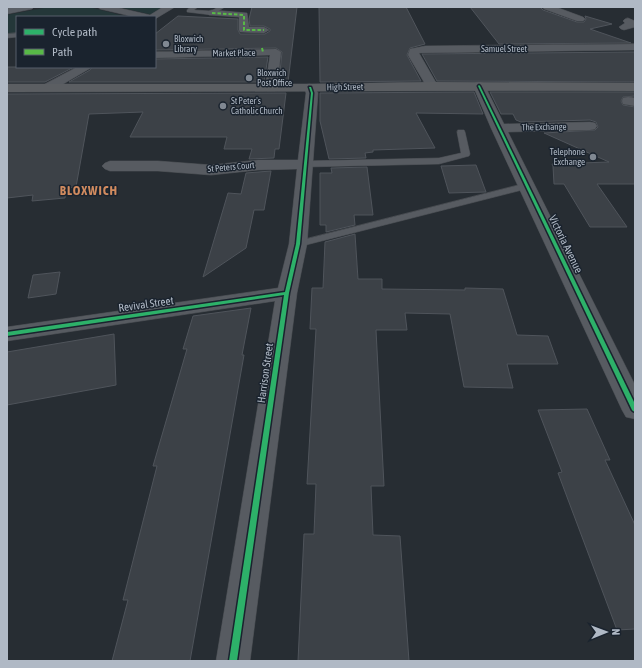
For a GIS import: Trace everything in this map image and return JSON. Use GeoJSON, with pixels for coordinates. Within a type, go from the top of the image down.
{"type":"FeatureCollection","features":[{"type":"Feature","properties":{"kind":"highway","name":"High Street"},"geometry":{"type":"LineString","coordinates":[[7,88],[271,88],[311,90],[432,86],[635,87]]}},
{"type":"Feature","properties":{"kind":"main road"},"geometry":{"type":"LineString","coordinates":[[7,11],[29,7]]}},
{"type":"Feature","properties":{"kind":"street"},"geometry":{"type":"LineString","coordinates":[[103,7],[144,16]]}},
{"type":"Feature","properties":{"kind":"street"},"geometry":{"type":"LineString","coordinates":[[154,16],[170,7]]}},
{"type":"Feature","properties":{"kind":"street"},"geometry":{"type":"LineString","coordinates":[[546,7],[580,19]]}},
{"type":"Feature","properties":{"kind":"street"},"geometry":{"type":"LineString","coordinates":[[212,13],[244,15],[244,30],[264,30]]}},
{"type":"Feature","properties":{"kind":"street","name":"Samuel Street"},"geometry":{"type":"LineString","coordinates":[[432,86],[413,55],[414,51],[447,46],[635,48]]}},
{"type":"Feature","properties":{"kind":"street","name":"Market Place"},"geometry":{"type":"LineString","coordinates":[[156,55],[263,50],[276,52],[271,88]]}},
{"type":"Feature","properties":{"kind":"street"},"geometry":{"type":"LineString","coordinates":[[49,88],[83,68]]}},
{"type":"Feature","properties":{"kind":"street","name":"Victoria Avenue"},"geometry":{"type":"LineString","coordinates":[[479,86],[635,410]]}},
{"type":"Feature","properties":{"kind":"street","name":"Harrison Street"},"geometry":{"type":"LineString","coordinates":[[233,661],[287,294],[298,244],[311,90]]}},
{"type":"Feature","properties":{"kind":"street","name":"The Exchange"},"geometry":{"type":"LineString","coordinates":[[498,128],[590,126]]}},
{"type":"Feature","properties":{"kind":"street","name":"St Peters Court"},"geometry":{"type":"LineString","coordinates":[[110,166],[158,166],[210,170],[258,165],[304,164]]}},
{"type":"Feature","properties":{"kind":"street"},"geometry":{"type":"LineString","coordinates":[[150,183],[158,166]]}},
{"type":"Feature","properties":{"kind":"street","name":"Revival Street"},"geometry":{"type":"LineString","coordinates":[[7,334],[287,294]]}},
{"type":"Feature","properties":{"kind":"lane"},"geometry":{"type":"LineString","coordinates":[[195,7],[189,11],[212,13],[222,7]]}},
{"type":"Feature","properties":{"kind":"lane"},"geometry":{"type":"LineString","coordinates":[[304,164],[439,161],[466,154],[461,132]]}},
{"type":"Feature","properties":{"kind":"lane"},"geometry":{"type":"LineString","coordinates":[[298,244],[527,186]]}},
{"type":"Feature","properties":{"kind":"shaded area"},"geometry":{"type":"Polygon","coordinates":[[[49,7],[89,7],[124,16],[16,16],[16,34],[7,35],[7,15],[49,7]]]}},
{"type":"Feature","properties":{"kind":"shaded area"},"geometry":{"type":"Polygon","coordinates":[[[118,7],[163,7],[153,14],[149,14],[118,7]]]}},
{"type":"Feature","properties":{"kind":"building"},"geometry":{"type":"Polygon","coordinates":[[[252,7],[297,7],[288,82],[279,82],[282,52],[276,48],[156,50],[156,33],[178,16],[238,19],[238,30],[240,34],[265,34],[270,31],[270,29],[264,26],[250,26],[249,19],[252,7]]]}},
{"type":"Feature","properties":{"kind":"building"},"geometry":{"type":"Polygon","coordinates":[[[319,7],[406,7],[425,44],[410,48],[407,55],[421,81],[320,82],[319,7]]]}},
{"type":"Feature","properties":{"kind":"building"},"geometry":{"type":"Polygon","coordinates":[[[470,7],[540,7],[543,10],[577,22],[584,22],[586,19],[585,16],[612,24],[590,29],[631,43],[499,44],[470,7]]]}},
{"type":"Feature","properties":{"kind":"building"},"geometry":{"type":"Polygon","coordinates":[[[635,52],[635,82],[437,81],[422,54],[635,52]]]}},
{"type":"Feature","properties":{"kind":"building"},"geometry":{"type":"Polygon","coordinates":[[[268,57],[264,82],[69,82],[91,68],[156,68],[156,59],[268,57]]]}},
{"type":"Feature","properties":{"kind":"building"},"geometry":{"type":"Polygon","coordinates":[[[7,67],[72,68],[45,82],[7,82],[7,67]]]}},
{"type":"Feature","properties":{"kind":"building"},"geometry":{"type":"Polygon","coordinates":[[[474,92],[483,114],[416,113],[435,148],[373,150],[373,152],[365,153],[366,158],[329,159],[320,121],[320,93],[474,92]]]}},
{"type":"Feature","properties":{"kind":"building"},"geometry":{"type":"Polygon","coordinates":[[[490,92],[635,92],[635,96],[623,97],[621,101],[623,105],[635,107],[635,184],[597,184],[627,227],[590,227],[564,184],[554,184],[552,164],[609,162],[544,133],[595,130],[598,127],[596,122],[590,120],[521,122],[516,120],[513,114],[501,114],[490,92]]]}},
{"type":"Feature","properties":{"kind":"building"},"geometry":{"type":"Polygon","coordinates":[[[286,93],[279,149],[275,149],[274,158],[249,159],[252,149],[224,149],[227,137],[130,137],[143,112],[89,114],[76,187],[66,188],[65,198],[32,201],[33,195],[7,198],[7,94],[286,93]]]}},
{"type":"Feature","properties":{"kind":"building"},"geometry":{"type":"Polygon","coordinates":[[[476,165],[486,192],[449,193],[441,166],[476,165]]]}},
{"type":"Feature","properties":{"kind":"building"},"geometry":{"type":"Polygon","coordinates":[[[367,167],[373,215],[354,215],[355,225],[326,232],[326,225],[320,225],[320,173],[332,173],[331,168],[367,167]]]}},
{"type":"Feature","properties":{"kind":"building"},"geometry":{"type":"Polygon","coordinates":[[[271,171],[264,210],[254,210],[246,248],[203,277],[228,193],[241,194],[246,173],[271,171]]]}},
{"type":"Feature","properties":{"kind":"building"},"geometry":{"type":"Polygon","coordinates":[[[355,234],[358,279],[382,279],[382,289],[503,289],[517,335],[548,336],[558,364],[507,364],[513,388],[464,387],[450,314],[405,313],[407,330],[376,330],[384,486],[371,486],[373,535],[400,536],[409,661],[298,661],[304,534],[314,534],[316,484],[307,484],[316,329],[310,329],[312,288],[323,288],[325,242],[355,234]]]}},
{"type":"Feature","properties":{"kind":"building"},"geometry":{"type":"Polygon","coordinates":[[[60,272],[56,294],[28,298],[33,275],[60,272]]]}},
{"type":"Feature","properties":{"kind":"building"},"geometry":{"type":"Polygon","coordinates":[[[251,308],[190,661],[112,661],[128,600],[123,600],[157,466],[153,466],[187,349],[183,349],[193,316],[251,308]]]}},
{"type":"Feature","properties":{"kind":"building"},"geometry":{"type":"Polygon","coordinates":[[[114,334],[116,385],[7,405],[7,352],[114,334]]]}},
{"type":"Feature","properties":{"kind":"building"},"geometry":{"type":"Polygon","coordinates":[[[587,409],[610,460],[605,460],[635,525],[635,629],[617,630],[558,473],[562,472],[538,410],[587,409]]]}},
{"type":"Feature","properties":{"kind":"marked path"},"geometry":{"type":"LineString","coordinates":[[212,13],[244,15],[244,30],[264,30]]}},
{"type":"Feature","properties":{"kind":"marked path"},"geometry":{"type":"LineString","coordinates":[[262,48],[263,52]]}},
{"type":"Feature","properties":{"kind":"cycle path"},"geometry":{"type":"LineString","coordinates":[[479,86],[635,410]]}},
{"type":"Feature","properties":{"kind":"cycle path"},"geometry":{"type":"LineString","coordinates":[[233,661],[287,293],[298,244],[312,93],[310,88]]}},
{"type":"Feature","properties":{"kind":"cycle path"},"geometry":{"type":"LineString","coordinates":[[7,334],[287,293]]}},
{"type":"Feature","properties":{"kind":"place","name":"Bloxwich Library"},"geometry":{"type":"Point","coordinates":[166,44]}},
{"type":"Feature","properties":{"kind":"place","name":"Bloxwich Post Office"},"geometry":{"type":"Point","coordinates":[249,78]}},
{"type":"Feature","properties":{"kind":"place","name":"St Peter's Catholic Church"},"geometry":{"type":"Point","coordinates":[223,106]}},
{"type":"Feature","properties":{"kind":"place","name":"Telephone Exchange"},"geometry":{"type":"Point","coordinates":[593,157]}},
{"type":"Feature","properties":{"kind":"district","name":"BLOXWICH"},"geometry":{"type":"Point","coordinates":[89,190]}}]}
